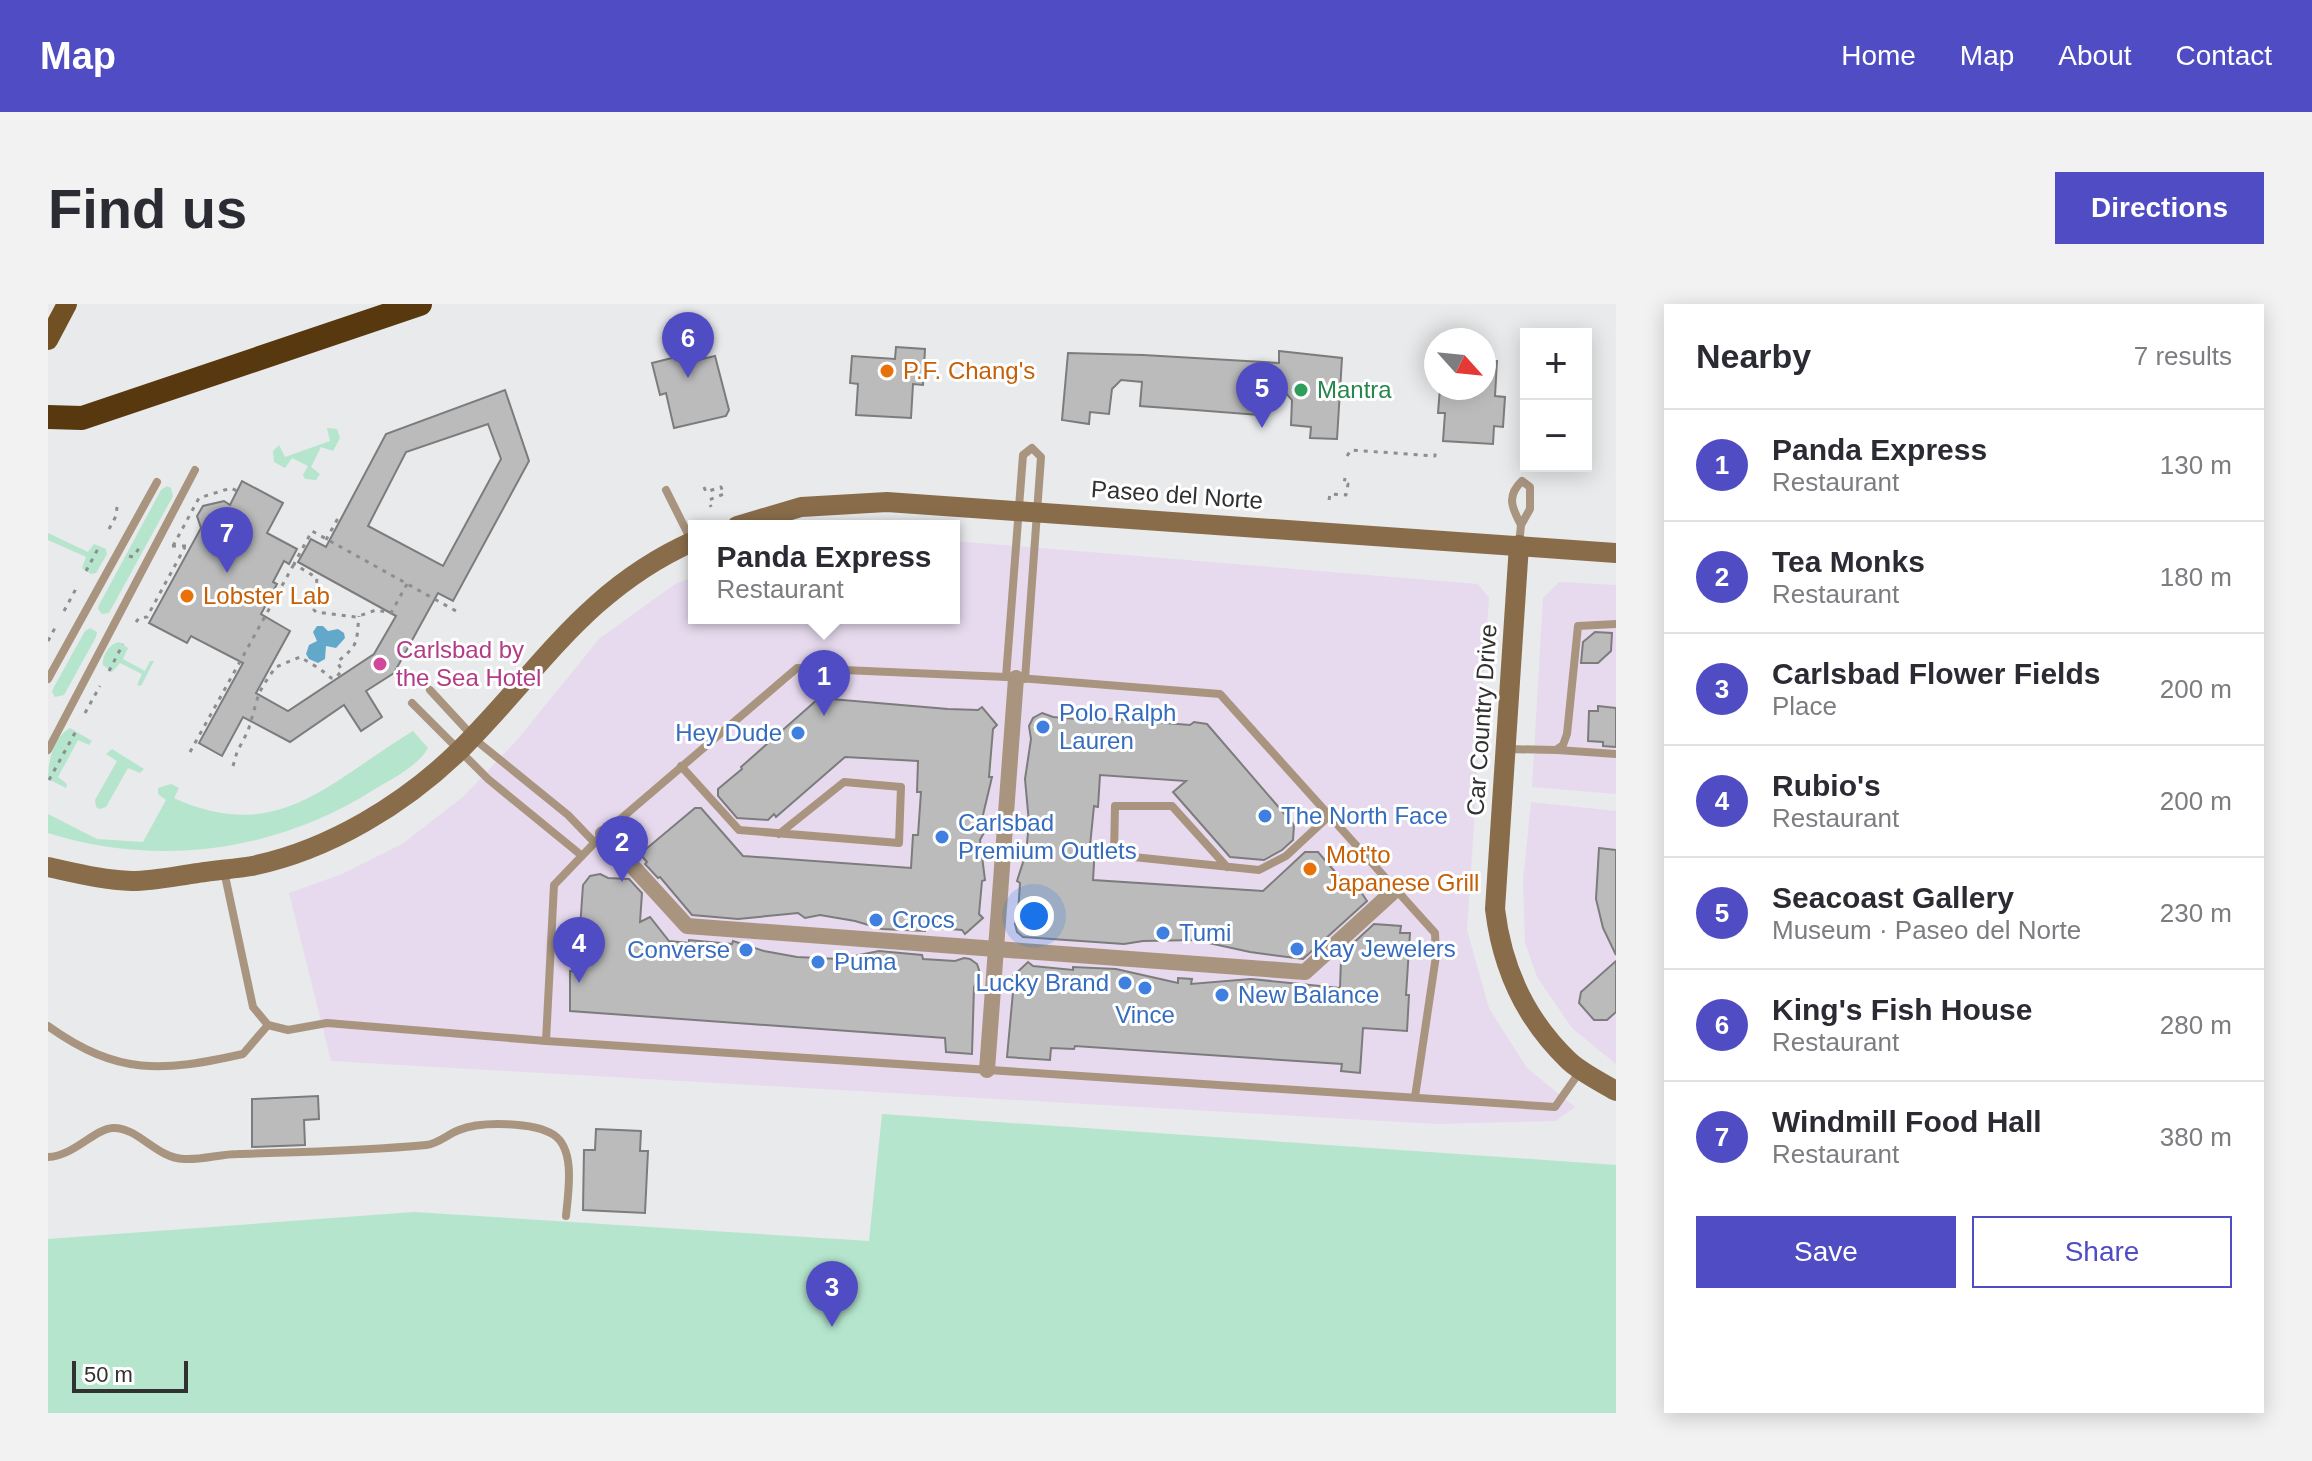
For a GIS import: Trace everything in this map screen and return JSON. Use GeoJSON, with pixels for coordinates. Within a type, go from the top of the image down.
{"type":"FeatureCollection","features":[{"type":"Feature","properties":{"kind":"highway"},"geometry":{"type":"LineString","coordinates":[[48,417],[82,418],[420,304]]}},
{"type":"Feature","properties":{"kind":"main road"},"geometry":{"type":"LineString","coordinates":[[48,340],[67,304]]}},
{"type":"Feature","properties":{"kind":"main road","name":"Paseo del Norte"},"geometry":{"type":"LineString","coordinates":[[757,520],[801,507],[869,502],[1520,535],[1616,553]]}},
{"type":"Feature","properties":{"kind":"main road","name":"Car Country Drive"},"geometry":{"type":"LineString","coordinates":[[1520,535],[1495,909],[1499,943],[1513,983],[1536,1024],[1571,1062],[1616,1091]]}},
{"type":"Feature","properties":{"kind":"main road"},"geometry":{"type":"LineString","coordinates":[[48,867],[134,881],[253,866],[301,851],[375,817],[417,789],[466,744],[548,651],[599,600],[652,562],[688,544]]}},
{"type":"Feature","properties":{"kind":"street"},"geometry":{"type":"LineString","coordinates":[[987,1070],[1016,678]]}},
{"type":"Feature","properties":{"kind":"street"},"geometry":{"type":"LineString","coordinates":[[599,838],[687,926],[1305,972],[1395,890]]}},
{"type":"Feature","properties":{"kind":"lane"},"geometry":{"type":"LineString","coordinates":[[1016,678],[1028,512],[1023,455],[1032,448],[1041,457],[1028,512],[1016,678]]}},
{"type":"Feature","properties":{"kind":"lane"},"geometry":{"type":"LineString","coordinates":[[48,750],[195,470]]}},
{"type":"Feature","properties":{"kind":"lane"},"geometry":{"type":"LineString","coordinates":[[1522,481],[1530,487],[1530,509],[1520,535],[1511,506],[1513,490],[1522,481]]}},
{"type":"Feature","properties":{"kind":"lane"},"geometry":{"type":"LineString","coordinates":[[48,679],[157,482]]}},
{"type":"Feature","properties":{"kind":"lane"},"geometry":{"type":"LineString","coordinates":[[666,490],[688,532]]}},
{"type":"Feature","properties":{"kind":"lane"},"geometry":{"type":"LineString","coordinates":[[1556,750],[1563,745],[1567,734],[1578,626],[1616,624]]}},
{"type":"Feature","properties":{"kind":"lane"},"geometry":{"type":"LineString","coordinates":[[546,1041],[554,885],[599,838],[797,668],[1016,678],[1220,694],[1435,933],[1436,956],[1415,1097]]}},
{"type":"Feature","properties":{"kind":"lane"},"geometry":{"type":"LineString","coordinates":[[430,690],[488,779],[581,855]]}},
{"type":"Feature","properties":{"kind":"lane"},"geometry":{"type":"LineString","coordinates":[[412,703],[466,744],[496,759],[599,838]]}},
{"type":"Feature","properties":{"kind":"lane"},"geometry":{"type":"LineString","coordinates":[[1506,749],[1616,754]]}},
{"type":"Feature","properties":{"kind":"lane"},"geometry":{"type":"LineString","coordinates":[[681,766],[739,830],[779,834],[899,843],[901,787],[844,782],[779,834]]}},
{"type":"Feature","properties":{"kind":"lane"},"geometry":{"type":"LineString","coordinates":[[1227,867],[1172,806],[1115,806],[1114,855],[1227,867],[1259,870],[1286,856],[1329,816]]}},
{"type":"Feature","properties":{"kind":"lane"},"geometry":{"type":"LineString","coordinates":[[223,869],[253,1007],[268,1025],[288,1030],[327,1023],[546,1041],[1555,1107],[1581,1069]]}},
{"type":"Feature","properties":{"kind":"lane"},"geometry":{"type":"LineString","coordinates":[[48,1026],[76,1047],[120,1064],[163,1068],[243,1054],[268,1025]]}},
{"type":"Feature","properties":{"kind":"lane"},"geometry":{"type":"LineString","coordinates":[[48,1157],[67,1154],[107,1129],[118,1128],[161,1154],[181,1159],[237,1153],[431,1145],[461,1129],[512,1124],[550,1133],[564,1147],[568,1164],[566,1216]]}},
{"type":"Feature","properties":{"kind":"path"},"geometry":{"type":"LineString","coordinates":[[1347,456],[1351,450],[1435,456],[1435,450]]}},
{"type":"Feature","properties":{"kind":"path"},"geometry":{"type":"LineString","coordinates":[[1329,500],[1330,494],[1346,495],[1348,484],[1344,484],[1345,478]]}},
{"type":"Feature","properties":{"kind":"path"},"geometry":{"type":"LineString","coordinates":[[704,487],[706,492],[721,487],[724,494],[709,500],[711,507]]}},
{"type":"Feature","properties":{"kind":"path"},"geometry":{"type":"LineString","coordinates":[[173,546],[199,498],[231,488],[237,491]]}},
{"type":"Feature","properties":{"kind":"path"},"geometry":{"type":"LineString","coordinates":[[109,529],[117,507]]}},
{"type":"Feature","properties":{"kind":"path"},"geometry":{"type":"LineString","coordinates":[[326,540],[338,518],[334,516]]}},
{"type":"Feature","properties":{"kind":"path"},"geometry":{"type":"LineString","coordinates":[[190,752],[312,531],[456,611]]}},
{"type":"Feature","properties":{"kind":"path"},"geometry":{"type":"LineString","coordinates":[[86,571],[100,545]]}},
{"type":"Feature","properties":{"kind":"path"},"geometry":{"type":"LineString","coordinates":[[125,556],[133,557],[138,547],[145,546]]}},
{"type":"Feature","properties":{"kind":"path"},"geometry":{"type":"LineString","coordinates":[[164,546],[191,546]]}},
{"type":"Feature","properties":{"kind":"path"},"geometry":{"type":"LineString","coordinates":[[136,622],[139,618],[147,617],[185,547]]}},
{"type":"Feature","properties":{"kind":"path"},"geometry":{"type":"LineString","coordinates":[[94,555],[106,556]]}},
{"type":"Feature","properties":{"kind":"path"},"geometry":{"type":"LineString","coordinates":[[294,564],[317,578],[316,612],[359,616],[376,610],[391,613],[407,584]]}},
{"type":"Feature","properties":{"kind":"path"},"geometry":{"type":"LineString","coordinates":[[64,611],[78,585]]}},
{"type":"Feature","properties":{"kind":"path"},"geometry":{"type":"LineString","coordinates":[[233,766],[259,693],[276,667],[300,657],[331,678],[336,678],[342,670],[337,662],[358,642],[359,616]]}},
{"type":"Feature","properties":{"kind":"path"},"geometry":{"type":"LineString","coordinates":[[48,641],[56,626]]}},
{"type":"Feature","properties":{"kind":"path"},"geometry":{"type":"LineString","coordinates":[[109,671],[123,644]]}},
{"type":"Feature","properties":{"kind":"path"},"geometry":{"type":"LineString","coordinates":[[85,713],[100,686]]}},
{"type":"Feature","properties":{"kind":"path"},"geometry":{"type":"LineString","coordinates":[[49,780],[76,731]]}},
{"type":"Feature","properties":{"kind":"shaded area","name":"Carlsbad Premium Outlets"},"geometry":{"type":"Polygon","coordinates":[[[960,541],[1478,584],[1489,598],[1467,930],[1489,1008],[1527,1068],[1575,1107],[1556,1121],[1437,1124],[331,1061],[289,893],[342,874],[402,844],[463,797],[518,739],[599,639],[675,584],[688,579],[688,624],[960,624],[960,541]]]}},
{"type":"Feature","properties":{"kind":"shaded area"},"geometry":{"type":"Polygon","coordinates":[[[1559,582],[1616,585],[1616,794],[1532,787],[1543,598],[1559,582]]]}},
{"type":"Feature","properties":{"kind":"shaded area"},"geometry":{"type":"Polygon","coordinates":[[[1531,802],[1616,811],[1616,1064],[1572,1028],[1537,977],[1525,942],[1523,881],[1531,802]]]}},
{"type":"Feature","properties":{"kind":"green space"},"geometry":{"type":"Polygon","coordinates":[[[327,428],[337,429],[340,438],[333,451],[321,447],[311,467],[320,474],[316,480],[305,479],[303,475],[308,466],[292,458],[285,468],[274,462],[273,451],[279,445],[285,457],[330,441],[327,428]]]}},
{"type":"Feature","properties":{"kind":"green space"},"geometry":{"type":"Polygon","coordinates":[[[167,486],[171,488],[173,496],[109,613],[102,614],[99,605],[161,490],[167,486]]]}},
{"type":"Feature","properties":{"kind":"green space"},"geometry":{"type":"Polygon","coordinates":[[[48,533],[88,552],[94,544],[106,549],[107,554],[96,573],[91,574],[82,568],[86,557],[48,540],[48,533]]]}},
{"type":"Feature","properties":{"kind":"green space"},"geometry":{"type":"Polygon","coordinates":[[[90,628],[97,632],[96,637],[64,695],[55,697],[52,692],[54,687],[85,631],[90,628]]]}},
{"type":"Feature","properties":{"kind":"green space"},"geometry":{"type":"Polygon","coordinates":[[[119,642],[128,648],[123,659],[145,671],[150,661],[154,661],[141,686],[137,685],[142,674],[120,663],[112,672],[103,665],[107,651],[119,642]]]}},
{"type":"Feature","properties":{"kind":"green space"},"geometry":{"type":"Polygon","coordinates":[[[70,728],[92,741],[89,745],[78,740],[58,777],[67,784],[66,788],[48,779],[48,772],[50,758],[59,738],[70,728]]]}},
{"type":"Feature","properties":{"kind":"green space"},"geometry":{"type":"Polygon","coordinates":[[[413,731],[428,748],[404,771],[338,810],[299,827],[258,839],[175,851],[132,850],[90,844],[48,833],[48,814],[97,839],[143,842],[166,800],[158,794],[158,788],[171,784],[179,788],[174,798],[211,811],[244,815],[273,811],[328,787],[413,731]]]}},
{"type":"Feature","properties":{"kind":"green space"},"geometry":{"type":"Polygon","coordinates":[[[112,749],[144,769],[140,773],[128,768],[106,807],[100,809],[96,807],[95,800],[117,761],[106,754],[112,749]]]}},
{"type":"Feature","properties":{"kind":"green space"},"geometry":{"type":"Polygon","coordinates":[[[882,1114],[1616,1165],[1616,1413],[48,1413],[48,1239],[414,1212],[869,1241],[882,1114]]]}},
{"type":"Feature","properties":{"kind":"water"},"geometry":{"type":"Polygon","coordinates":[[[317,626],[323,626],[328,631],[338,629],[345,638],[336,648],[326,646],[325,659],[318,663],[306,654],[309,645],[317,641],[313,632],[317,626]]]}},
{"type":"Feature","properties":{"kind":"building","name":"P.F. Chang's"},"geometry":{"type":"Polygon","coordinates":[[[896,347],[925,349],[923,385],[913,384],[911,418],[856,415],[858,384],[850,383],[852,356],[895,359],[896,347]]]}},
{"type":"Feature","properties":{"kind":"building"},"geometry":{"type":"Polygon","coordinates":[[[700,351],[702,359],[715,356],[729,410],[726,416],[674,428],[666,393],[660,395],[652,363],[700,351]]]}},
{"type":"Feature","properties":{"kind":"building"},"geometry":{"type":"Polygon","coordinates":[[[1279,351],[1342,358],[1337,439],[1310,438],[1311,427],[1291,425],[1292,400],[1285,392],[1261,390],[1259,415],[1140,406],[1142,382],[1121,380],[1112,389],[1109,414],[1090,412],[1089,424],[1062,420],[1068,353],[1279,363],[1279,351]]]}},
{"type":"Feature","properties":{"kind":"building"},"geometry":{"type":"Polygon","coordinates":[[[505,390],[529,461],[453,601],[438,593],[394,673],[366,691],[382,717],[361,731],[344,705],[290,742],[243,717],[222,756],[199,743],[243,663],[191,636],[187,643],[149,623],[201,528],[197,516],[203,506],[224,501],[230,505],[242,481],[283,503],[267,533],[297,549],[289,564],[284,561],[273,582],[277,584],[261,614],[290,631],[256,693],[288,711],[374,654],[396,616],[298,562],[311,539],[326,547],[386,434],[505,390]],[[488,424],[406,452],[368,526],[443,566],[501,459],[488,424]]]}},
{"type":"Feature","properties":{"kind":"building"},"geometry":{"type":"Polygon","coordinates":[[[1496,396],[1505,397],[1503,427],[1494,426],[1493,444],[1443,441],[1445,413],[1438,413],[1439,400],[1496,400],[1496,396]]]}},
{"type":"Feature","properties":{"kind":"building"},"geometry":{"type":"Polygon","coordinates":[[[1595,632],[1612,633],[1611,651],[1598,663],[1581,663],[1583,642],[1595,632]]]}},
{"type":"Feature","properties":{"kind":"building"},"geometry":{"type":"Polygon","coordinates":[[[819,698],[948,709],[978,710],[982,707],[997,725],[993,729],[989,777],[992,777],[983,815],[986,829],[980,840],[985,880],[982,881],[979,914],[983,918],[965,934],[962,930],[925,927],[925,931],[882,929],[820,915],[805,918],[798,913],[738,919],[692,915],[645,864],[647,862],[640,854],[695,808],[701,808],[743,856],[911,868],[913,835],[918,835],[921,792],[917,792],[918,761],[845,757],[776,817],[774,814],[768,820],[737,818],[718,796],[718,789],[819,698]]]}},
{"type":"Feature","properties":{"kind":"building"},"geometry":{"type":"Polygon","coordinates":[[[1598,706],[1616,708],[1616,747],[1588,741],[1589,711],[1598,711],[1598,706]]]}},
{"type":"Feature","properties":{"kind":"building"},"geometry":{"type":"Polygon","coordinates":[[[1042,713],[1076,719],[1076,716],[1207,724],[1294,825],[1293,840],[1264,860],[1230,857],[1173,792],[1186,781],[1100,775],[1098,807],[1094,806],[1090,846],[1095,847],[1093,880],[1263,891],[1305,852],[1318,852],[1350,889],[1361,892],[1367,901],[1303,959],[1195,940],[1124,944],[1023,937],[1017,932],[1015,924],[1020,883],[1017,881],[1026,853],[1029,823],[1025,779],[1031,739],[1029,726],[1033,718],[1042,713]]]}},
{"type":"Feature","properties":{"kind":"building"},"geometry":{"type":"Polygon","coordinates":[[[1599,848],[1616,850],[1616,955],[1603,928],[1596,899],[1599,848]]]}},
{"type":"Feature","properties":{"kind":"building"},"geometry":{"type":"Polygon","coordinates":[[[600,874],[608,878],[629,879],[642,893],[640,922],[650,917],[669,941],[732,944],[733,941],[797,957],[839,959],[879,951],[922,955],[923,959],[970,959],[977,964],[980,973],[974,987],[972,1054],[946,1052],[945,1038],[570,1011],[570,971],[577,972],[583,885],[590,876],[600,874]]]}},
{"type":"Feature","properties":{"kind":"building"},"geometry":{"type":"Polygon","coordinates":[[[1374,924],[1401,926],[1400,933],[1410,933],[1407,1031],[1363,1028],[1360,1073],[1341,1071],[1342,1064],[1075,1046],[1074,1049],[1051,1048],[1050,1060],[1007,1057],[1014,981],[1011,978],[1028,962],[1033,966],[1073,970],[1073,967],[1116,969],[1178,983],[1178,978],[1192,979],[1191,984],[1251,979],[1340,988],[1341,960],[1348,960],[1349,947],[1374,924]]]}},
{"type":"Feature","properties":{"kind":"building"},"geometry":{"type":"Polygon","coordinates":[[[1616,961],[1616,1012],[1607,1020],[1594,1020],[1579,1003],[1581,992],[1616,961]]]}},
{"type":"Feature","properties":{"kind":"building"},"geometry":{"type":"Polygon","coordinates":[[[318,1096],[319,1119],[304,1120],[305,1145],[252,1147],[252,1099],[318,1096]]]}},
{"type":"Feature","properties":{"kind":"building"},"geometry":{"type":"Polygon","coordinates":[[[596,1129],[641,1131],[640,1151],[648,1151],[645,1213],[583,1210],[584,1150],[595,1150],[596,1129]]]}},
{"type":"Feature","properties":{"kind":"place","name":"P.F. Chang's"},"geometry":{"type":"Point","coordinates":[887,371]}},
{"type":"Feature","properties":{"kind":"place","name":"King's Fish House"},"geometry":{"type":"Point","coordinates":[688,378]}},
{"type":"Feature","properties":{"kind":"place","name":"Mantra"},"geometry":{"type":"Point","coordinates":[1301,390]}},
{"type":"Feature","properties":{"kind":"place","name":"Seacoast Gallery"},"geometry":{"type":"Point","coordinates":[1262,428]}},
{"type":"Feature","properties":{"kind":"place","name":"Windmill Food Hall"},"geometry":{"type":"Point","coordinates":[227,573]}},
{"type":"Feature","properties":{"kind":"place","name":"Lobster Lab"},"geometry":{"type":"Point","coordinates":[187,596]}},
{"type":"Feature","properties":{"kind":"place","name":"Carlsbad by the Sea Hotel"},"geometry":{"type":"Point","coordinates":[380,664]}},
{"type":"Feature","properties":{"kind":"place","name":"Panda Express"},"geometry":{"type":"Point","coordinates":[824,716]}},
{"type":"Feature","properties":{"kind":"place","name":"Polo Ralph Lauren"},"geometry":{"type":"Point","coordinates":[1043,727]}},
{"type":"Feature","properties":{"kind":"place","name":"Hey Dude"},"geometry":{"type":"Point","coordinates":[798,733]}},
{"type":"Feature","properties":{"kind":"place","name":"The North Face"},"geometry":{"type":"Point","coordinates":[1265,816]}},
{"type":"Feature","properties":{"kind":"place","name":"Carlsbad Premium Outlets"},"geometry":{"type":"Point","coordinates":[942,837]}},
{"type":"Feature","properties":{"kind":"place","name":"Mot'to Japanese Grill"},"geometry":{"type":"Point","coordinates":[1310,869]}},
{"type":"Feature","properties":{"kind":"place","name":"Tea Monks"},"geometry":{"type":"Point","coordinates":[622,882]}},
{"type":"Feature","properties":{"kind":"place","name":"Crocs"},"geometry":{"type":"Point","coordinates":[876,920]}},
{"type":"Feature","properties":{"kind":"place","name":"Tumi"},"geometry":{"type":"Point","coordinates":[1163,933]}},
{"type":"Feature","properties":{"kind":"place","name":"Kay Jewelers"},"geometry":{"type":"Point","coordinates":[1297,949]}},
{"type":"Feature","properties":{"kind":"place","name":"Converse"},"geometry":{"type":"Point","coordinates":[746,950]}},
{"type":"Feature","properties":{"kind":"place","name":"Puma"},"geometry":{"type":"Point","coordinates":[818,962]}},
{"type":"Feature","properties":{"kind":"place","name":"Rubio's"},"geometry":{"type":"Point","coordinates":[579,983]}},
{"type":"Feature","properties":{"kind":"place","name":"Lucky Brand"},"geometry":{"type":"Point","coordinates":[1125,983]}},
{"type":"Feature","properties":{"kind":"place","name":"Vince"},"geometry":{"type":"Point","coordinates":[1145,988]}},
{"type":"Feature","properties":{"kind":"place","name":"New Balance"},"geometry":{"type":"Point","coordinates":[1222,995]}},
{"type":"Feature","properties":{"kind":"place","name":"Carlsbad Flower Fields"},"geometry":{"type":"Point","coordinates":[832,1327]}}]}
